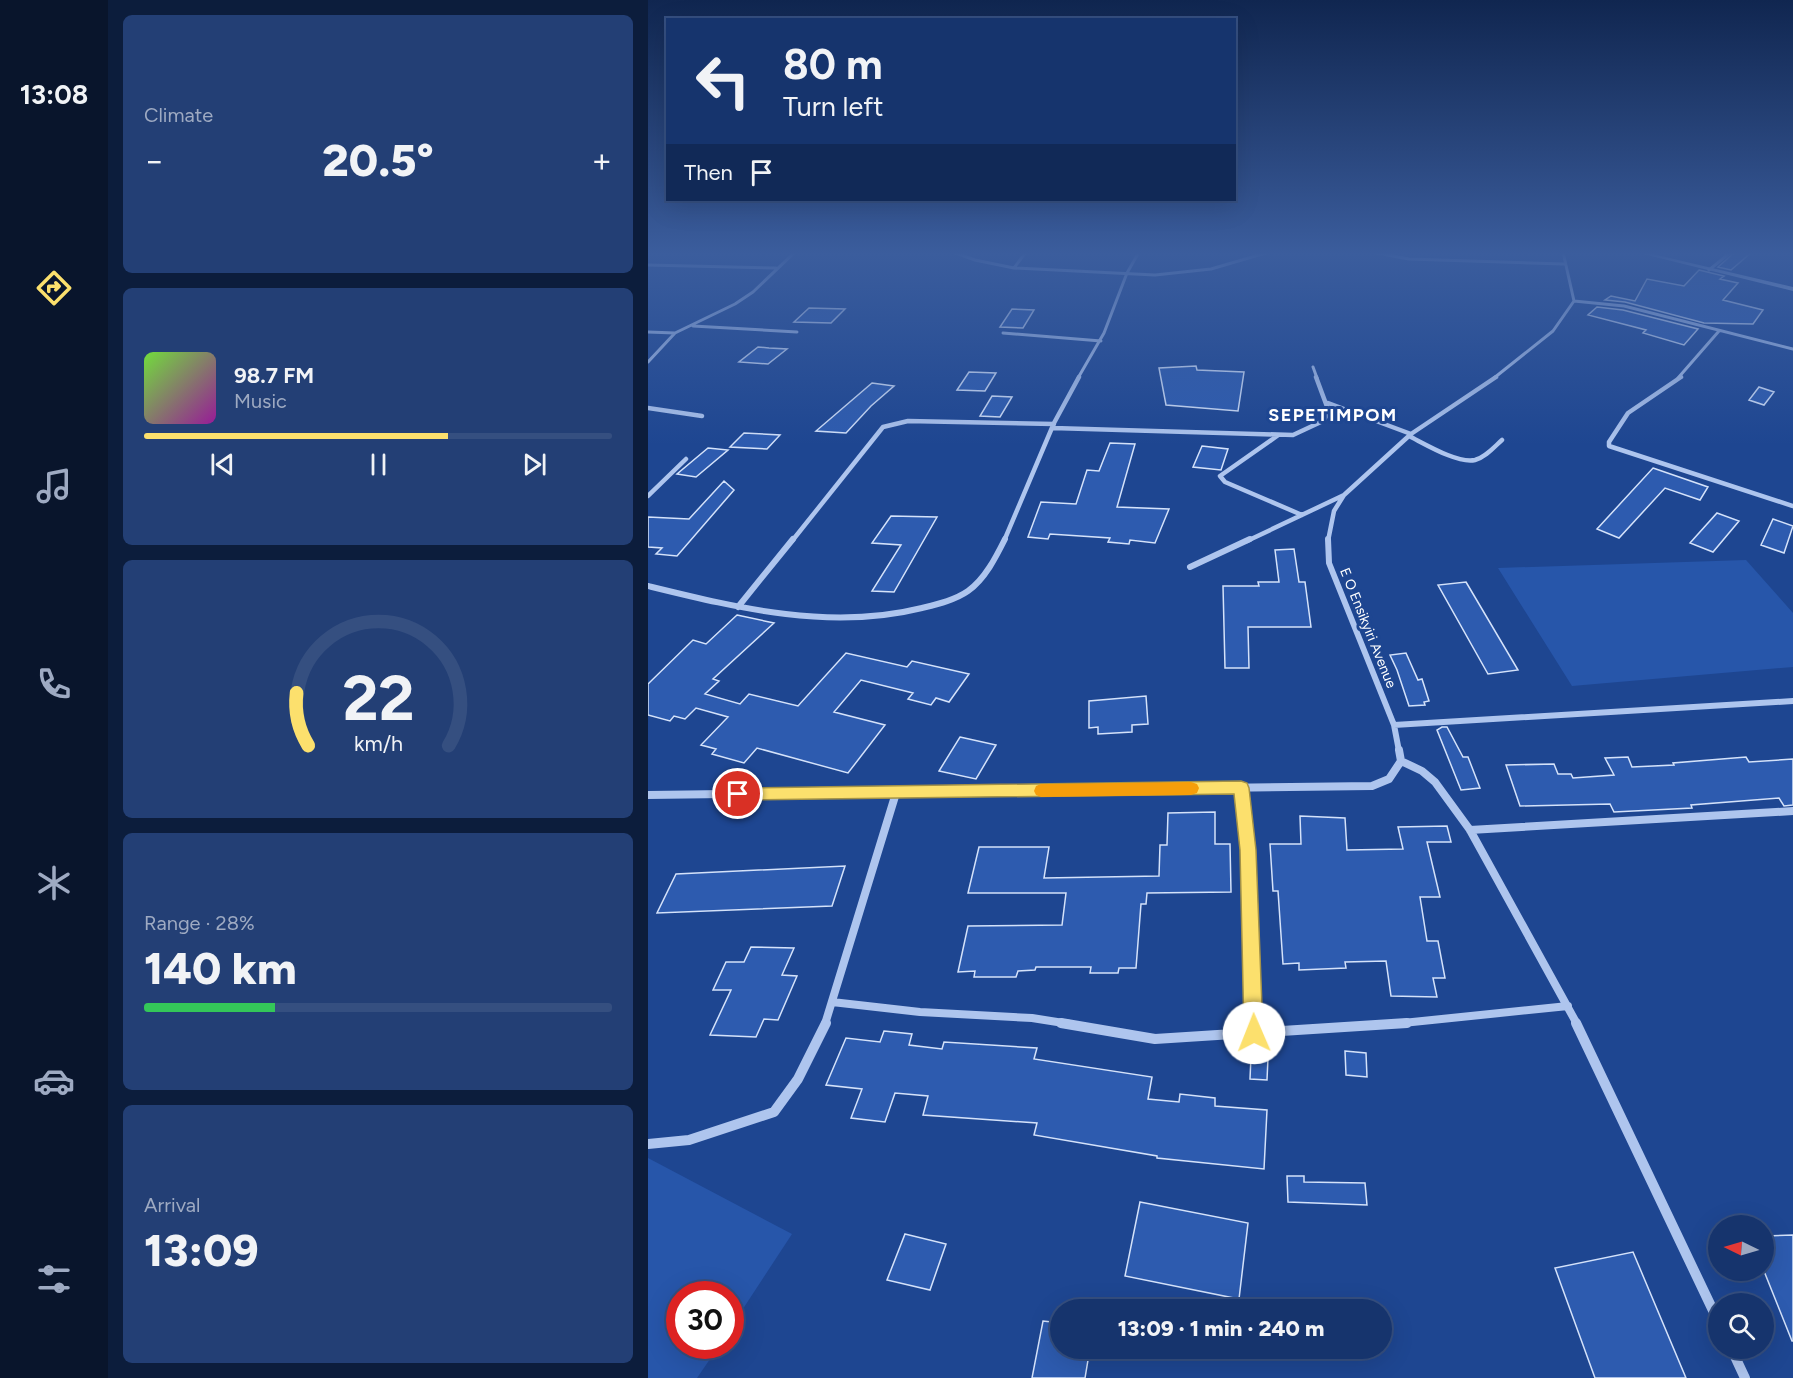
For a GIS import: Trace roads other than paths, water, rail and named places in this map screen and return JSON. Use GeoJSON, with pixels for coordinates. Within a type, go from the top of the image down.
{"type":"FeatureCollection","features":[{"type":"Feature","properties":{"kind":"street"},"geometry":{"type":"LineString","coordinates":[[648,332],[675,333],[709,316]]}},
{"type":"Feature","properties":{"kind":"street"},"geometry":{"type":"LineString","coordinates":[[648,586],[738,608],[818,619],[872,617],[922,609],[972,589],[988,570],[1006,537],[1054,426],[1101,340],[1110,316]]}},
{"type":"Feature","properties":{"kind":"street","name":"E O Ensikyiri Avenue"},"geometry":{"type":"LineString","coordinates":[[1401,761],[1394,724],[1329,563],[1328,535],[1334,511],[1344,495],[1410,435],[1513,364],[1553,331],[1564,316]]}},
{"type":"Feature","properties":{"kind":"street"},"geometry":{"type":"LineString","coordinates":[[1663,316],[1793,349]]}},
{"type":"Feature","properties":{"kind":"street"},"geometry":{"type":"LineString","coordinates":[[692,326],[797,332]]}},
{"type":"Feature","properties":{"kind":"street"},"geometry":{"type":"LineString","coordinates":[[1719,331],[1683,375],[1628,413],[1609,442],[1609,446],[1793,506]]}},
{"type":"Feature","properties":{"kind":"street"},"geometry":{"type":"LineString","coordinates":[[648,362],[675,333]]}},
{"type":"Feature","properties":{"kind":"street"},"geometry":{"type":"LineString","coordinates":[[1003,333],[1101,340]]}},
{"type":"Feature","properties":{"kind":"street"},"geometry":{"type":"LineString","coordinates":[[738,608],[883,427],[908,421],[1278,436],[1299,434],[1323,421],[1329,412],[1313,367]]}},
{"type":"Feature","properties":{"kind":"street"},"geometry":{"type":"LineString","coordinates":[[1328,404],[1410,435],[1455,457],[1472,461],[1502,440]]}},
{"type":"Feature","properties":{"kind":"street"},"geometry":{"type":"LineString","coordinates":[[648,408],[702,416]]}},
{"type":"Feature","properties":{"kind":"street"},"geometry":{"type":"LineString","coordinates":[[1278,436],[1220,476],[1225,482],[1302,515]]}},
{"type":"Feature","properties":{"kind":"street"},"geometry":{"type":"LineString","coordinates":[[648,496],[686,459]]}},
{"type":"Feature","properties":{"kind":"street"},"geometry":{"type":"LineString","coordinates":[[1190,567],[1344,495]]}},
{"type":"Feature","properties":{"kind":"street"},"geometry":{"type":"LineString","coordinates":[[1394,724],[1793,701]]}},
{"type":"Feature","properties":{"kind":"street"},"geometry":{"type":"LineString","coordinates":[[648,795],[1372,786],[1389,778],[1401,761],[1422,771],[1434,782],[1470,830],[1568,1006],[1708,1300]]}},
{"type":"Feature","properties":{"kind":"street"},"geometry":{"type":"LineString","coordinates":[[1241,788],[1248,850],[1254,1033]]}},
{"type":"Feature","properties":{"kind":"street"},"geometry":{"type":"LineString","coordinates":[[648,1144],[689,1140],[774,1112],[798,1079],[824,1028],[896,793]]}},
{"type":"Feature","properties":{"kind":"street"},"geometry":{"type":"LineString","coordinates":[[1470,830],[1793,811]]}},
{"type":"Feature","properties":{"kind":"street"},"geometry":{"type":"LineString","coordinates":[[832,1002],[920,1012],[1032,1018],[1155,1039],[1368,1027],[1568,1006]]}},
{"type":"Feature","properties":{"kind":"street"},"geometry":{"type":"LineString","coordinates":[[1736,1359],[1745,1378]]}},
{"type":"Feature","properties":{"kind":"district","name":"SEPETIMPOM"},"geometry":{"type":"Point","coordinates":[1333,415]}}]}
